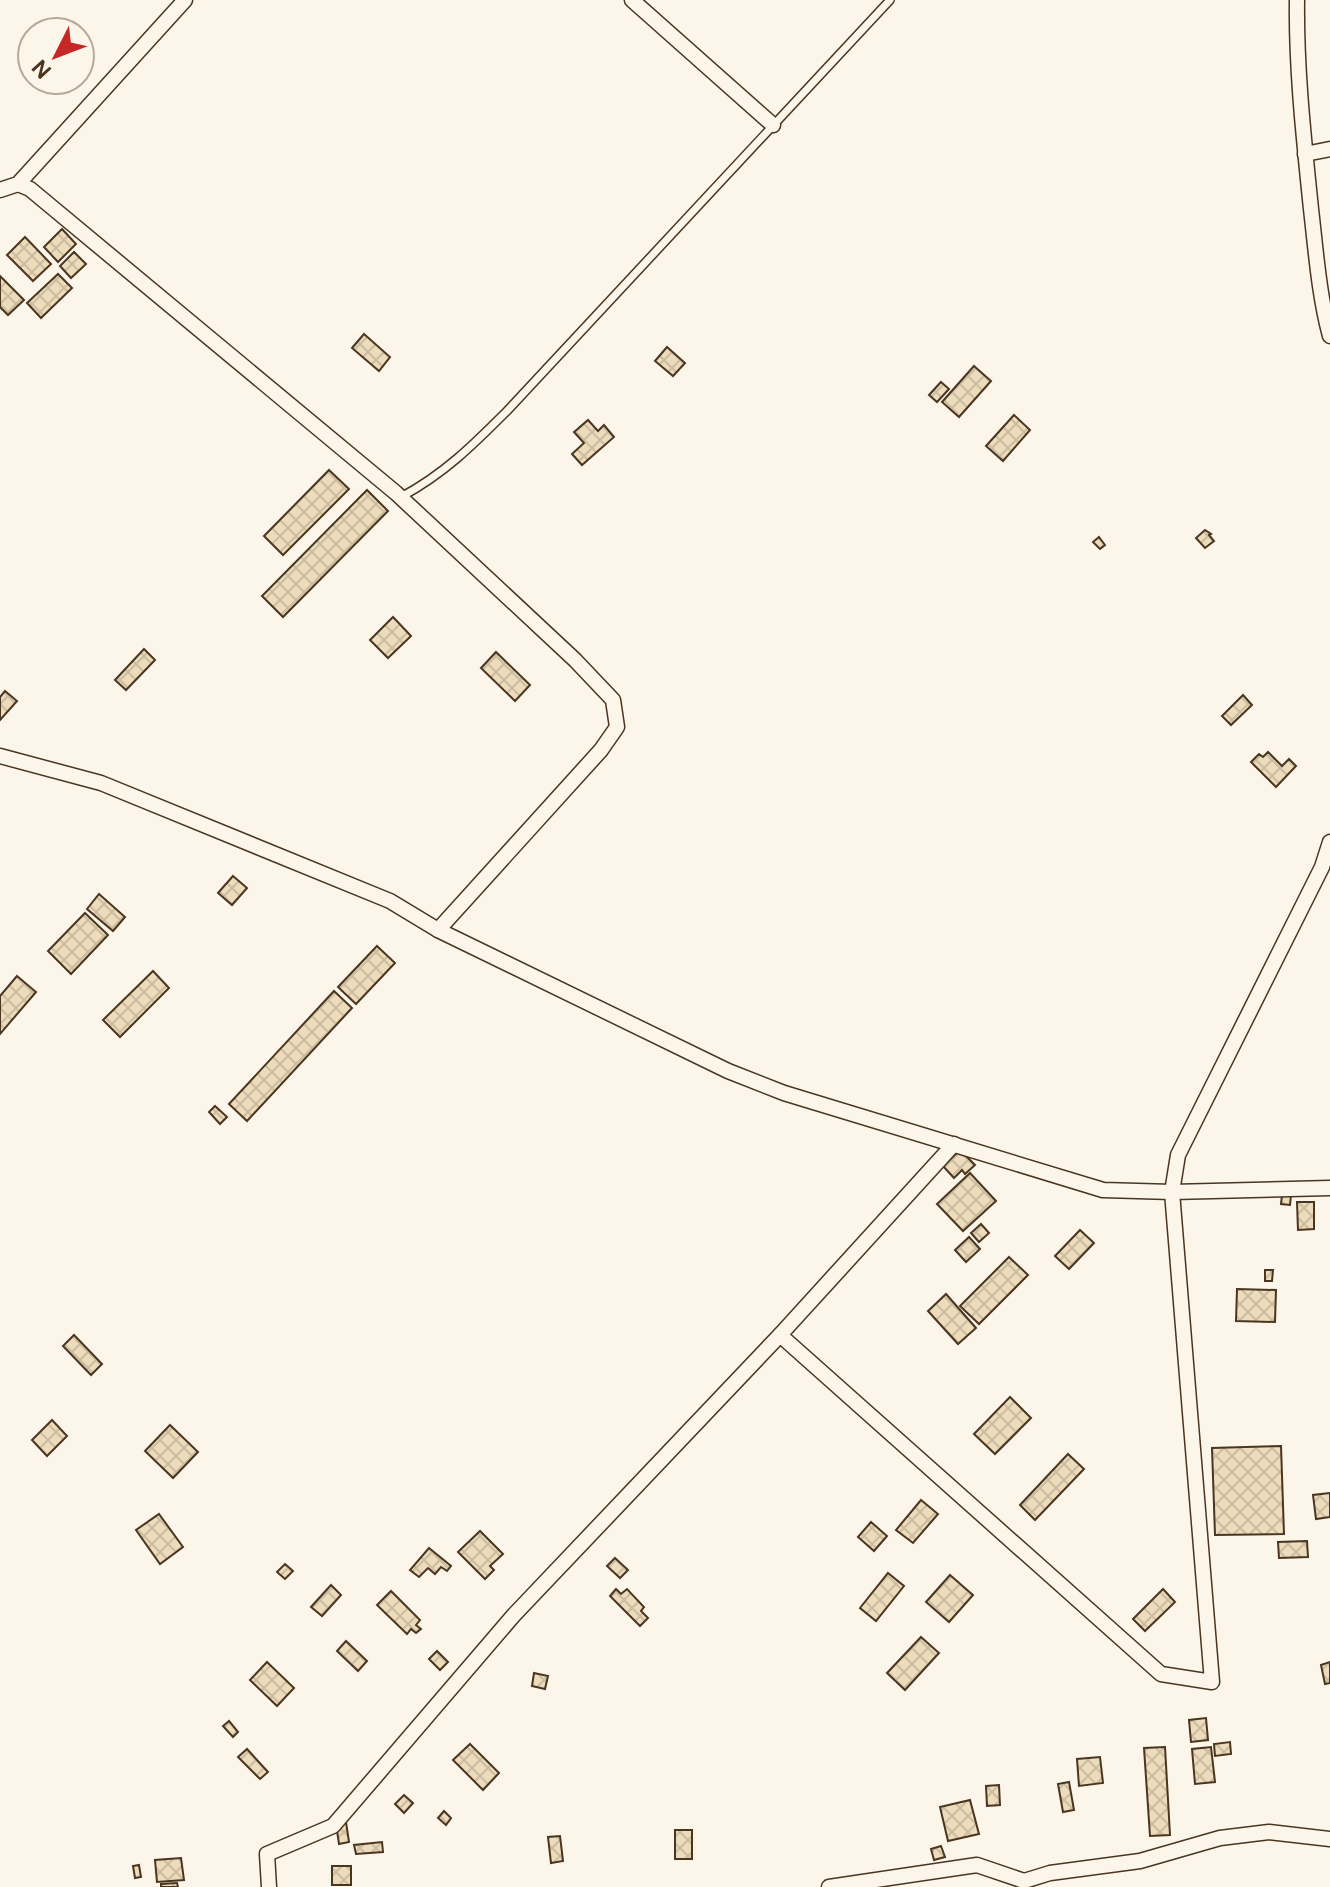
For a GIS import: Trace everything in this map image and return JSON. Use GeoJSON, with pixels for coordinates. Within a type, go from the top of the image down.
{"type":"FeatureCollection","features":[{"type":"Feature","properties":{"kind":"street"},"geometry":{"type":"LineString","coordinates":[[0,190],[18,184],[185,0]]}},
{"type":"Feature","properties":{"kind":"street"},"geometry":{"type":"LineString","coordinates":[[632,0],[773,125]]}},
{"type":"Feature","properties":{"kind":"street"},"geometry":{"type":"LineString","coordinates":[[1297,0],[1296,30],[1305,154],[1322,309],[1330,336]]}},
{"type":"Feature","properties":{"kind":"street"},"geometry":{"type":"LineString","coordinates":[[1305,154],[1330,149]]}},
{"type":"Feature","properties":{"kind":"street"},"geometry":{"type":"LineString","coordinates":[[18,184],[30,189],[401,497],[613,700],[617,727],[601,750],[438,930]]}},
{"type":"Feature","properties":{"kind":"street"},"geometry":{"type":"LineString","coordinates":[[0,756],[115,789],[390,901],[438,930],[728,1071],[784,1093],[1103,1190],[1172,1192],[1330,1188]]}},
{"type":"Feature","properties":{"kind":"street"},"geometry":{"type":"LineString","coordinates":[[780,1335],[1161,1674],[1212,1682],[1172,1192],[1178,1155],[1322,867],[1330,842]]}},
{"type":"Feature","properties":{"kind":"street"},"geometry":{"type":"LineString","coordinates":[[269,1887],[267,1854],[333,1826],[513,1616],[780,1335],[954,1144]]}},
{"type":"Feature","properties":{"kind":"street"},"geometry":{"type":"LineString","coordinates":[[829,1887],[977,1865],[1024,1881],[1050,1873],[1140,1861],[1220,1838],[1269,1832],[1330,1839]]}},
{"type":"Feature","properties":{"kind":"lane"},"geometry":{"type":"LineString","coordinates":[[401,497],[441,473],[507,411],[890,0]]}},
{"type":"Feature","properties":{"kind":"building"},"geometry":{"type":"Polygon","coordinates":[[[62,229],[76,244],[58,262],[44,247],[62,229]]]}},
{"type":"Feature","properties":{"kind":"building"},"geometry":{"type":"Polygon","coordinates":[[[25,237],[51,264],[33,281],[7,255],[25,237]]]}},
{"type":"Feature","properties":{"kind":"building"},"geometry":{"type":"Polygon","coordinates":[[[74,252],[86,264],[71,278],[60,266],[74,252]]]}},
{"type":"Feature","properties":{"kind":"building"},"geometry":{"type":"Polygon","coordinates":[[[58,274],[72,288],[41,318],[27,303],[58,274]]]}},
{"type":"Feature","properties":{"kind":"building"},"geometry":{"type":"Polygon","coordinates":[[[0,276],[24,300],[8,315],[0,307],[0,276]]]}},
{"type":"Feature","properties":{"kind":"building"},"geometry":{"type":"Polygon","coordinates":[[[364,334],[390,357],[379,371],[352,348],[364,334]]]}},
{"type":"Feature","properties":{"kind":"building"},"geometry":{"type":"Polygon","coordinates":[[[667,347],[685,363],[673,376],[655,361],[667,347]]]}},
{"type":"Feature","properties":{"kind":"building"},"geometry":{"type":"Polygon","coordinates":[[[974,366],[991,381],[959,417],[942,402],[974,366]]]}},
{"type":"Feature","properties":{"kind":"building"},"geometry":{"type":"Polygon","coordinates":[[[941,382],[949,389],[937,402],[929,395],[941,382]]]}},
{"type":"Feature","properties":{"kind":"building"},"geometry":{"type":"Polygon","coordinates":[[[1014,415],[1030,430],[1003,461],[986,446],[1014,415]]]}},
{"type":"Feature","properties":{"kind":"building"},"geometry":{"type":"Polygon","coordinates":[[[588,420],[598,431],[604,425],[614,437],[582,465],[572,454],[584,443],[574,432],[588,420]]]}},
{"type":"Feature","properties":{"kind":"building"},"geometry":{"type":"Polygon","coordinates":[[[329,470],[349,489],[283,555],[264,536],[329,470]]]}},
{"type":"Feature","properties":{"kind":"building"},"geometry":{"type":"Polygon","coordinates":[[[367,490],[388,511],[283,617],[262,596],[367,490]]]}},
{"type":"Feature","properties":{"kind":"building"},"geometry":{"type":"Polygon","coordinates":[[[1205,530],[1214,541],[1205,548],[1196,538],[1205,530]]]}},
{"type":"Feature","properties":{"kind":"building"},"geometry":{"type":"Polygon","coordinates":[[[1099,537],[1105,545],[1100,549],[1093,542],[1099,537]]]}},
{"type":"Feature","properties":{"kind":"building"},"geometry":{"type":"Polygon","coordinates":[[[393,617],[411,636],[388,658],[370,640],[393,617]]]}},
{"type":"Feature","properties":{"kind":"building"},"geometry":{"type":"Polygon","coordinates":[[[144,649],[155,660],[126,690],[115,680],[144,649]]]}},
{"type":"Feature","properties":{"kind":"building"},"geometry":{"type":"Polygon","coordinates":[[[496,652],[530,685],[515,701],[481,668],[496,652]]]}},
{"type":"Feature","properties":{"kind":"building"},"geometry":{"type":"Polygon","coordinates":[[[5,691],[17,701],[0,720],[0,697],[5,691]]]}},
{"type":"Feature","properties":{"kind":"building"},"geometry":{"type":"Polygon","coordinates":[[[1243,695],[1252,705],[1231,725],[1222,716],[1243,695]]]}},
{"type":"Feature","properties":{"kind":"building"},"geometry":{"type":"Polygon","coordinates":[[[1268,752],[1282,766],[1289,759],[1296,766],[1276,787],[1251,762],[1259,754],[1263,757],[1268,752]]]}},
{"type":"Feature","properties":{"kind":"building"},"geometry":{"type":"Polygon","coordinates":[[[233,876],[247,888],[232,905],[218,893],[233,876]]]}},
{"type":"Feature","properties":{"kind":"building"},"geometry":{"type":"Polygon","coordinates":[[[99,894],[125,917],[113,931],[87,909],[99,894]]]}},
{"type":"Feature","properties":{"kind":"building"},"geometry":{"type":"Polygon","coordinates":[[[85,913],[108,935],[71,974],[48,951],[85,913]]]}},
{"type":"Feature","properties":{"kind":"building"},"geometry":{"type":"Polygon","coordinates":[[[377,946],[395,963],[356,1004],[338,987],[377,946]]]}},
{"type":"Feature","properties":{"kind":"building"},"geometry":{"type":"Polygon","coordinates":[[[153,971],[169,988],[120,1037],[103,1020],[153,971]]]}},
{"type":"Feature","properties":{"kind":"building"},"geometry":{"type":"Polygon","coordinates":[[[17,976],[36,992],[0,1034],[0,996],[17,976]]]}},
{"type":"Feature","properties":{"kind":"building"},"geometry":{"type":"Polygon","coordinates":[[[334,991],[352,1008],[247,1121],[229,1104],[334,991]]]}},
{"type":"Feature","properties":{"kind":"building"},"geometry":{"type":"Polygon","coordinates":[[[215,1106],[227,1117],[220,1124],[209,1112],[215,1106]]]}},
{"type":"Feature","properties":{"kind":"building"},"geometry":{"type":"Polygon","coordinates":[[[960,1150],[975,1165],[965,1174],[962,1170],[954,1178],[943,1166],[960,1150]]]}},
{"type":"Feature","properties":{"kind":"building"},"geometry":{"type":"Polygon","coordinates":[[[970,1173],[996,1201],[963,1231],[937,1204],[970,1173]]]}},
{"type":"Feature","properties":{"kind":"building"},"geometry":{"type":"Polygon","coordinates":[[[1282,1195],[1291,1195],[1290,1205],[1281,1204],[1282,1195]]]}},
{"type":"Feature","properties":{"kind":"building"},"geometry":{"type":"Polygon","coordinates":[[[1297,1202],[1314,1202],[1314,1229],[1298,1230],[1297,1202]]]}},
{"type":"Feature","properties":{"kind":"building"},"geometry":{"type":"Polygon","coordinates":[[[981,1224],[989,1233],[979,1242],[971,1233],[981,1224]]]}},
{"type":"Feature","properties":{"kind":"building"},"geometry":{"type":"Polygon","coordinates":[[[1080,1230],[1094,1243],[1069,1269],[1055,1256],[1080,1230]]]}},
{"type":"Feature","properties":{"kind":"building"},"geometry":{"type":"Polygon","coordinates":[[[969,1237],[980,1249],[966,1262],[955,1250],[969,1237]]]}},
{"type":"Feature","properties":{"kind":"building"},"geometry":{"type":"Polygon","coordinates":[[[1009,1257],[1028,1275],[979,1324],[960,1306],[1009,1257]]]}},
{"type":"Feature","properties":{"kind":"building"},"geometry":{"type":"Polygon","coordinates":[[[1265,1270],[1273,1270],[1272,1281],[1265,1281],[1265,1270]]]}},
{"type":"Feature","properties":{"kind":"building"},"geometry":{"type":"Polygon","coordinates":[[[1237,1289],[1276,1290],[1275,1322],[1236,1321],[1237,1289]]]}},
{"type":"Feature","properties":{"kind":"building"},"geometry":{"type":"Polygon","coordinates":[[[946,1294],[976,1328],[958,1344],[928,1311],[946,1294]]]}},
{"type":"Feature","properties":{"kind":"building"},"geometry":{"type":"Polygon","coordinates":[[[74,1335],[102,1364],[91,1375],[63,1346],[74,1335]]]}},
{"type":"Feature","properties":{"kind":"building"},"geometry":{"type":"Polygon","coordinates":[[[1010,1397],[1031,1418],[995,1454],[974,1434],[1010,1397]]]}},
{"type":"Feature","properties":{"kind":"building"},"geometry":{"type":"Polygon","coordinates":[[[52,1420],[67,1436],[47,1456],[32,1440],[52,1420]]]}},
{"type":"Feature","properties":{"kind":"building"},"geometry":{"type":"Polygon","coordinates":[[[170,1425],[198,1452],[173,1478],[145,1451],[170,1425]]]}},
{"type":"Feature","properties":{"kind":"building"},"geometry":{"type":"Polygon","coordinates":[[[1281,1446],[1284,1534],[1215,1535],[1212,1448],[1281,1446]]]}},
{"type":"Feature","properties":{"kind":"building"},"geometry":{"type":"Polygon","coordinates":[[[1068,1454],[1084,1469],[1035,1520],[1020,1505],[1068,1454]]]}},
{"type":"Feature","properties":{"kind":"building"},"geometry":{"type":"Polygon","coordinates":[[[1330,1493],[1330,1517],[1316,1519],[1313,1495],[1330,1493]]]}},
{"type":"Feature","properties":{"kind":"building"},"geometry":{"type":"Polygon","coordinates":[[[921,1500],[938,1514],[913,1543],[896,1530],[921,1500]]]}},
{"type":"Feature","properties":{"kind":"building"},"geometry":{"type":"Polygon","coordinates":[[[159,1514],[183,1547],[160,1564],[136,1530],[159,1514]]]}},
{"type":"Feature","properties":{"kind":"building"},"geometry":{"type":"Polygon","coordinates":[[[871,1522],[887,1536],[874,1551],[858,1537],[871,1522]]]}},
{"type":"Feature","properties":{"kind":"building"},"geometry":{"type":"Polygon","coordinates":[[[480,1531],[503,1554],[490,1566],[494,1570],[485,1579],[458,1552],[480,1531]]]}},
{"type":"Feature","properties":{"kind":"building"},"geometry":{"type":"Polygon","coordinates":[[[1307,1541],[1308,1557],[1279,1558],[1278,1542],[1307,1541]]]}},
{"type":"Feature","properties":{"kind":"building"},"geometry":{"type":"Polygon","coordinates":[[[429,1548],[451,1566],[447,1571],[441,1567],[435,1574],[428,1568],[419,1577],[410,1570],[429,1548]]]}},
{"type":"Feature","properties":{"kind":"building"},"geometry":{"type":"Polygon","coordinates":[[[615,1558],[628,1570],[620,1578],[607,1566],[615,1558]]]}},
{"type":"Feature","properties":{"kind":"building"},"geometry":{"type":"Polygon","coordinates":[[[285,1564],[293,1571],[285,1579],[277,1572],[285,1564]]]}},
{"type":"Feature","properties":{"kind":"building"},"geometry":{"type":"Polygon","coordinates":[[[888,1573],[904,1586],[876,1621],[860,1608],[888,1573]]]}},
{"type":"Feature","properties":{"kind":"building"},"geometry":{"type":"Polygon","coordinates":[[[950,1575],[973,1595],[949,1622],[926,1602],[950,1575]]]}},
{"type":"Feature","properties":{"kind":"building"},"geometry":{"type":"Polygon","coordinates":[[[331,1585],[341,1595],[322,1616],[311,1607],[331,1585]]]}},
{"type":"Feature","properties":{"kind":"building"},"geometry":{"type":"Polygon","coordinates":[[[616,1589],[621,1594],[627,1589],[644,1607],[641,1611],[648,1618],[640,1626],[610,1596],[616,1589]]]}},
{"type":"Feature","properties":{"kind":"building"},"geometry":{"type":"Polygon","coordinates":[[[1163,1589],[1175,1602],[1145,1631],[1133,1619],[1163,1589]]]}},
{"type":"Feature","properties":{"kind":"building"},"geometry":{"type":"Polygon","coordinates":[[[391,1591],[420,1620],[416,1625],[421,1629],[416,1633],[411,1629],[407,1634],[377,1605],[391,1591]]]}},
{"type":"Feature","properties":{"kind":"building"},"geometry":{"type":"Polygon","coordinates":[[[921,1637],[939,1653],[905,1690],[887,1673],[921,1637]]]}},
{"type":"Feature","properties":{"kind":"building"},"geometry":{"type":"Polygon","coordinates":[[[346,1641],[367,1661],[358,1671],[337,1651],[346,1641]]]}},
{"type":"Feature","properties":{"kind":"building"},"geometry":{"type":"Polygon","coordinates":[[[437,1651],[448,1662],[440,1670],[429,1659],[437,1651]]]}},
{"type":"Feature","properties":{"kind":"building"},"geometry":{"type":"Polygon","coordinates":[[[267,1662],[294,1688],[277,1706],[250,1680],[267,1662]]]}},
{"type":"Feature","properties":{"kind":"building"},"geometry":{"type":"Polygon","coordinates":[[[1330,1662],[1330,1683],[1325,1684],[1321,1665],[1330,1662]]]}},
{"type":"Feature","properties":{"kind":"building"},"geometry":{"type":"Polygon","coordinates":[[[534,1673],[548,1676],[545,1689],[532,1686],[534,1673]]]}},
{"type":"Feature","properties":{"kind":"building"},"geometry":{"type":"Polygon","coordinates":[[[1206,1718],[1208,1740],[1191,1742],[1189,1720],[1206,1718]]]}},
{"type":"Feature","properties":{"kind":"building"},"geometry":{"type":"Polygon","coordinates":[[[229,1721],[238,1732],[233,1737],[223,1726],[229,1721]]]}},
{"type":"Feature","properties":{"kind":"building"},"geometry":{"type":"Polygon","coordinates":[[[1230,1742],[1231,1754],[1215,1756],[1214,1744],[1230,1742]]]}},
{"type":"Feature","properties":{"kind":"building"},"geometry":{"type":"Polygon","coordinates":[[[470,1744],[499,1773],[483,1790],[453,1760],[470,1744]]]}},
{"type":"Feature","properties":{"kind":"building"},"geometry":{"type":"Polygon","coordinates":[[[1165,1747],[1170,1835],[1150,1836],[1144,1748],[1165,1747]]]}},
{"type":"Feature","properties":{"kind":"building"},"geometry":{"type":"Polygon","coordinates":[[[1211,1747],[1215,1782],[1195,1784],[1192,1749],[1211,1747]]]}},
{"type":"Feature","properties":{"kind":"building"},"geometry":{"type":"Polygon","coordinates":[[[247,1749],[268,1772],[260,1779],[238,1757],[247,1749]]]}},
{"type":"Feature","properties":{"kind":"building"},"geometry":{"type":"Polygon","coordinates":[[[1100,1757],[1103,1783],[1079,1786],[1077,1759],[1100,1757]]]}},
{"type":"Feature","properties":{"kind":"building"},"geometry":{"type":"Polygon","coordinates":[[[1069,1782],[1074,1810],[1063,1812],[1058,1784],[1069,1782]]]}},
{"type":"Feature","properties":{"kind":"building"},"geometry":{"type":"Polygon","coordinates":[[[999,1785],[1000,1805],[987,1806],[986,1786],[999,1785]]]}},
{"type":"Feature","properties":{"kind":"building"},"geometry":{"type":"Polygon","coordinates":[[[404,1795],[413,1803],[404,1813],[395,1804],[404,1795]]]}},
{"type":"Feature","properties":{"kind":"building"},"geometry":{"type":"Polygon","coordinates":[[[970,1800],[979,1834],[948,1841],[940,1807],[970,1800]]]}},
{"type":"Feature","properties":{"kind":"building"},"geometry":{"type":"Polygon","coordinates":[[[444,1811],[451,1818],[446,1825],[438,1818],[444,1811]]]}},
{"type":"Feature","properties":{"kind":"building"},"geometry":{"type":"Polygon","coordinates":[[[346,1822],[349,1842],[339,1844],[336,1824],[346,1822]]]}},
{"type":"Feature","properties":{"kind":"building"},"geometry":{"type":"Polygon","coordinates":[[[675,1830],[692,1830],[692,1859],[675,1859],[675,1830]]]}},
{"type":"Feature","properties":{"kind":"building"},"geometry":{"type":"Polygon","coordinates":[[[560,1836],[563,1861],[551,1863],[548,1837],[560,1836]]]}},
{"type":"Feature","properties":{"kind":"building"},"geometry":{"type":"Polygon","coordinates":[[[382,1842],[383,1852],[356,1854],[354,1845],[382,1842]]]}},
{"type":"Feature","properties":{"kind":"building"},"geometry":{"type":"Polygon","coordinates":[[[941,1846],[945,1857],[934,1860],[931,1849],[941,1846]]]}},
{"type":"Feature","properties":{"kind":"building"},"geometry":{"type":"Polygon","coordinates":[[[181,1858],[184,1880],[157,1882],[155,1860],[181,1858]]]}},
{"type":"Feature","properties":{"kind":"building"},"geometry":{"type":"Polygon","coordinates":[[[139,1865],[141,1877],[135,1878],[133,1866],[139,1865]]]}},
{"type":"Feature","properties":{"kind":"building"},"geometry":{"type":"Polygon","coordinates":[[[332,1866],[351,1866],[351,1885],[332,1885],[332,1866]]]}},
{"type":"Feature","properties":{"kind":"building"},"geometry":{"type":"Polygon","coordinates":[[[177,1883],[178,1887],[161,1887],[161,1884],[177,1883]]]}}]}
